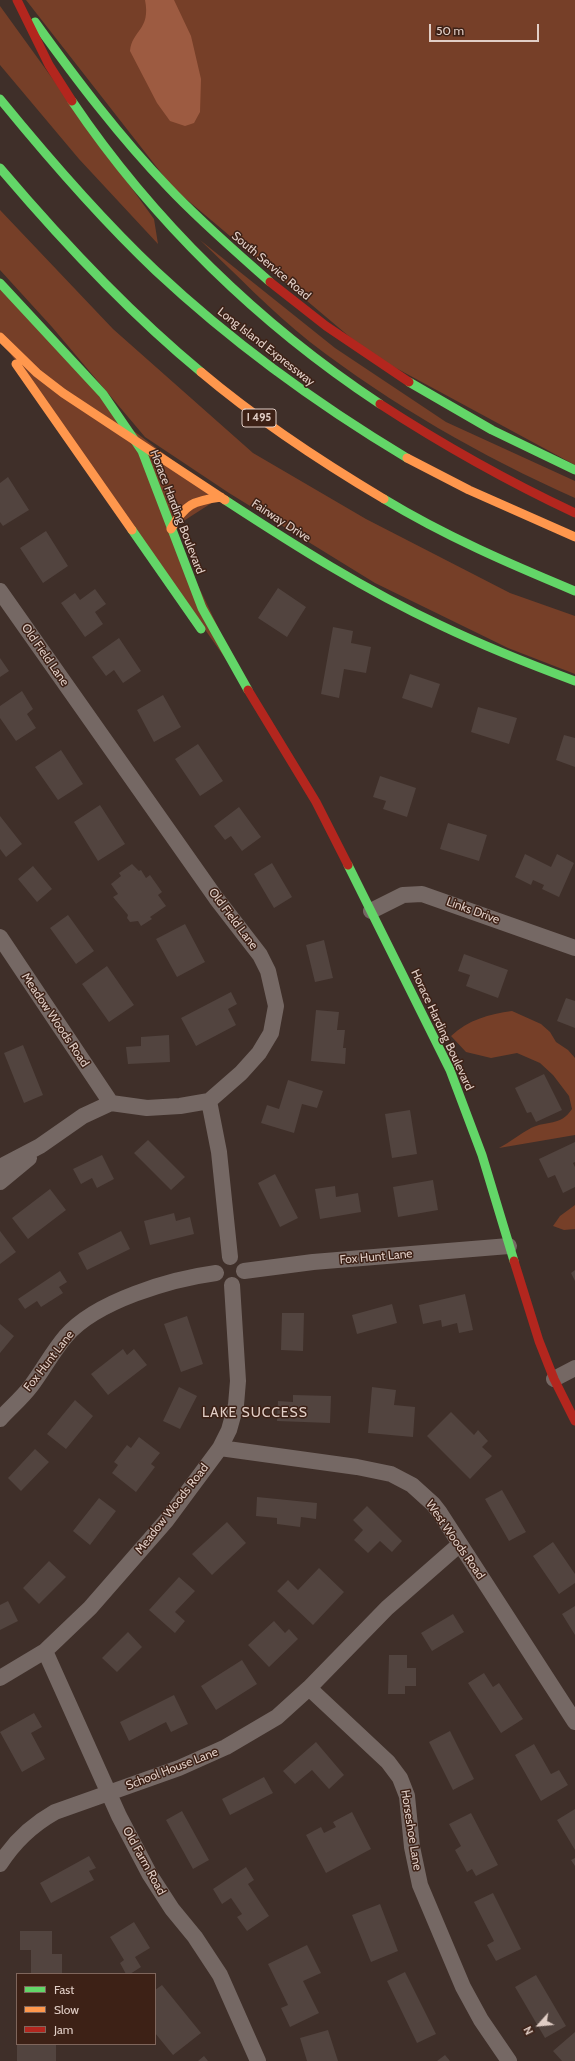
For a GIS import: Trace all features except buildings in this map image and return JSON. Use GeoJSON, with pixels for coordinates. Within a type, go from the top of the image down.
{"type":"FeatureCollection","features":[{"type":"Feature","properties":{"kind":"main road"},"geometry":{"type":"LineString","coordinates":[[17,0],[61,86],[95,132],[162,216],[225,281],[304,347],[384,406],[474,463],[527,491],[575,513]]}},
{"type":"Feature","properties":{"kind":"main road","name":"South Service Road"},"geometry":{"type":"LineString","coordinates":[[20,0],[72,74],[134,152],[171,191],[248,264],[333,332],[415,387],[508,438],[575,470]]}},
{"type":"Feature","properties":{"kind":"main road","name":"Long Island Expressway"},"geometry":{"type":"LineString","coordinates":[[0,99],[51,160],[121,237],[180,293],[263,362],[306,393],[396,451],[491,501],[540,524],[575,538]]}},
{"type":"Feature","properties":{"kind":"main road","name":"I 495"},"geometry":{"type":"LineString","coordinates":[[0,168],[54,230],[128,307],[167,344],[252,412],[340,473],[432,527],[487,554],[575,591]]}},
{"type":"Feature","properties":{"kind":"main road","name":"Horace Harding Boulevard"},"geometry":{"type":"LineString","coordinates":[[0,283],[103,394],[136,440],[147,462],[202,608],[249,692],[310,791],[372,911],[450,1070],[482,1155],[539,1341],[554,1379],[575,1421]]}},
{"type":"Feature","properties":{"kind":"main road","name":"Horace Harding Boulevard"},"geometry":{"type":"LineString","coordinates":[[0,338],[33,390],[190,614],[249,692]]}},
{"type":"Feature","properties":{"kind":"main road","name":"Fairway Drive"},"geometry":{"type":"LineString","coordinates":[[0,338],[50,383],[284,538],[377,593],[472,640],[523,662],[575,681]]}},
{"type":"Feature","properties":{"kind":"main road"},"geometry":{"type":"LineString","coordinates":[[171,529],[178,515],[186,506],[197,500],[222,496]]}},
{"type":"Feature","properties":{"kind":"street","name":"Old Field Lane"},"geometry":{"type":"LineString","coordinates":[[0,591],[208,886],[260,955],[268,971],[276,1006],[271,1033],[250,1064],[210,1101]]}},
{"type":"Feature","properties":{"kind":"street","name":"Links Drive"},"geometry":{"type":"LineString","coordinates":[[372,911],[403,895],[422,894],[575,948]]}},
{"type":"Feature","properties":{"kind":"street","name":"Meadow Woods Road"},"geometry":{"type":"LineString","coordinates":[[0,937],[111,1103]]}},
{"type":"Feature","properties":{"kind":"street"},"geometry":{"type":"LineString","coordinates":[[0,1167],[40,1146],[82,1116],[111,1103],[147,1108],[180,1106],[210,1101],[219,1152],[230,1257]]}},
{"type":"Feature","properties":{"kind":"street"},"geometry":{"type":"LineString","coordinates":[[0,1182],[19,1168],[40,1146]]}},
{"type":"Feature","properties":{"kind":"street","name":"Fox Hunt Lane"},"geometry":{"type":"LineString","coordinates":[[244,1271],[313,1262],[509,1246]]}},
{"type":"Feature","properties":{"kind":"street"},"geometry":{"type":"LineString","coordinates":[[230,1257],[238,1260],[244,1271],[240,1282],[232,1285],[223,1284],[217,1278],[216,1273],[218,1264],[225,1258],[230,1257]]}},
{"type":"Feature","properties":{"kind":"street","name":"Fox Hunt Lane"},"geometry":{"type":"LineString","coordinates":[[0,1419],[30,1387],[66,1336],[84,1320],[114,1303],[145,1291],[198,1276],[216,1273]]}},
{"type":"Feature","properties":{"kind":"street","name":"Meadow Woods Road"},"geometry":{"type":"LineString","coordinates":[[0,1678],[45,1651],[90,1608],[166,1521],[220,1448],[229,1430],[236,1405],[238,1381],[232,1285]]}},
{"type":"Feature","properties":{"kind":"street"},"geometry":{"type":"LineString","coordinates":[[554,1379],[575,1368]]}},
{"type":"Feature","properties":{"kind":"street","name":"West Woods Road"},"geometry":{"type":"LineString","coordinates":[[220,1448],[357,1467],[391,1474],[412,1485],[433,1504],[575,1722]]}},
{"type":"Feature","properties":{"kind":"street","name":"School House Lane"},"geometry":{"type":"LineString","coordinates":[[0,1864],[22,1836],[41,1820],[55,1812],[179,1768],[226,1748],[277,1717],[309,1688],[387,1608],[460,1544]]}},
{"type":"Feature","properties":{"kind":"street","name":"Old Farm Road"},"geometry":{"type":"LineString","coordinates":[[45,1651],[119,1816],[150,1876],[172,1909],[195,1937],[220,1975],[258,2061]]}},
{"type":"Feature","properties":{"kind":"street","name":"Horseshoe Lane"},"geometry":{"type":"LineString","coordinates":[[309,1688],[388,1762],[400,1778],[407,1796],[412,1847],[420,1885],[462,1988],[481,2020],[509,2061]]}},
{"type":"Feature","properties":{"kind":"shaded area"},"geometry":{"type":"Polygon","coordinates":[[[26,0],[575,0],[575,465],[370,354],[173,188],[26,0]]]}},
{"type":"Feature","properties":{"kind":"shaded area"},"geometry":{"type":"Polygon","coordinates":[[[145,0],[174,0],[191,36],[201,79],[200,112],[194,123],[185,126],[170,121],[157,103],[130,51],[131,44],[145,18],[145,0]]]}},
{"type":"Feature","properties":{"kind":"shaded area"},"geometry":{"type":"Polygon","coordinates":[[[0,6],[154,219],[158,244],[79,159],[0,65],[0,6]]]}},
{"type":"Feature","properties":{"kind":"shaded area"},"geometry":{"type":"Polygon","coordinates":[[[0,210],[113,329],[253,453],[366,519],[510,593],[575,616],[575,674],[508,648],[375,583],[229,493],[145,437],[52,327],[0,270],[0,210]]]}},
{"type":"Feature","properties":{"kind":"shaded area"},"geometry":{"type":"Polygon","coordinates":[[[200,240],[335,348],[446,422],[575,481],[575,498],[471,447],[405,408],[341,365],[296,330],[200,240]]]}},
{"type":"Feature","properties":{"kind":"shaded area"},"geometry":{"type":"Polygon","coordinates":[[[0,283],[126,425],[221,497],[171,529],[249,692],[0,339],[0,283]]]}},
{"type":"Feature","properties":{"kind":"shaded area"},"geometry":{"type":"Polygon","coordinates":[[[512,1011],[541,1024],[550,1032],[556,1042],[568,1050],[575,1058],[575,1135],[499,1148],[531,1128],[558,1121],[567,1115],[572,1109],[569,1096],[553,1075],[540,1063],[517,1053],[491,1058],[466,1052],[451,1036],[464,1026],[479,1019],[512,1011]]]}},
{"type":"Feature","properties":{"kind":"shaded area"},"geometry":{"type":"Polygon","coordinates":[[[575,1205],[575,1229],[564,1230],[553,1226],[560,1216],[575,1205]]]}},
{"type":"Feature","properties":{"kind":"traffic: fast"},"geometry":{"type":"LineString","coordinates":[[35,22],[98,107],[150,168],[205,224],[270,282]]}},
{"type":"Feature","properties":{"kind":"traffic: fast"},"geometry":{"type":"LineString","coordinates":[[0,99],[37,144],[95,209],[135,251],[185,297],[246,348],[308,394],[407,458]]}},
{"type":"Feature","properties":{"kind":"traffic: fast"},"geometry":{"type":"LineString","coordinates":[[72,101],[137,188],[173,229],[211,268],[292,340],[335,373],[380,404]]}},
{"type":"Feature","properties":{"kind":"traffic: fast"},"geometry":{"type":"LineString","coordinates":[[0,168],[71,249],[121,300],[201,372]]}},
{"type":"Feature","properties":{"kind":"traffic: fast"},"geometry":{"type":"LineString","coordinates":[[0,283],[103,394],[142,451],[202,608],[248,690]]}},
{"type":"Feature","properties":{"kind":"traffic: fast"},"geometry":{"type":"LineString","coordinates":[[409,382],[492,430],[575,470]]}},
{"type":"Feature","properties":{"kind":"traffic: fast"},"geometry":{"type":"LineString","coordinates":[[384,499],[454,537],[502,560],[575,591]]}},
{"type":"Feature","properties":{"kind":"traffic: fast"},"geometry":{"type":"LineString","coordinates":[[225,500],[277,534],[384,597],[457,633],[575,681]]}},
{"type":"Feature","properties":{"kind":"traffic: fast"},"geometry":{"type":"LineString","coordinates":[[132,530],[201,629]]}},
{"type":"Feature","properties":{"kind":"traffic: fast"},"geometry":{"type":"LineString","coordinates":[[348,865],[450,1070],[482,1155],[514,1261]]}},
{"type":"Feature","properties":{"kind":"traffic: slow"},"geometry":{"type":"LineString","coordinates":[[0,337],[37,373],[63,393],[225,500]]}},
{"type":"Feature","properties":{"kind":"traffic: slow"},"geometry":{"type":"LineString","coordinates":[[16,364],[132,530]]}},
{"type":"Feature","properties":{"kind":"traffic: slow"},"geometry":{"type":"LineString","coordinates":[[201,372],[245,407],[290,439],[336,470],[384,499]]}},
{"type":"Feature","properties":{"kind":"traffic: slow"},"geometry":{"type":"LineString","coordinates":[[407,458],[469,490],[575,537]]}},
{"type":"Feature","properties":{"kind":"traffic: slow"},"geometry":{"type":"LineString","coordinates":[[171,529],[181,514],[191,505],[203,500],[221,497]]}},
{"type":"Feature","properties":{"kind":"traffic: jam"},"geometry":{"type":"LineString","coordinates":[[17,0],[49,65],[72,101]]}},
{"type":"Feature","properties":{"kind":"traffic: jam"},"geometry":{"type":"LineString","coordinates":[[270,282],[326,326],[409,382]]}},
{"type":"Feature","properties":{"kind":"traffic: jam"},"geometry":{"type":"LineString","coordinates":[[380,404],[427,434],[476,462],[575,513]]}},
{"type":"Feature","properties":{"kind":"traffic: jam"},"geometry":{"type":"LineString","coordinates":[[248,690],[316,802],[348,865]]}},
{"type":"Feature","properties":{"kind":"traffic: jam"},"geometry":{"type":"LineString","coordinates":[[514,1261],[539,1341],[554,1379],[575,1421]]}},
{"type":"Feature","properties":{"kind":"district","name":"LAKE SUCCESS"},"geometry":{"type":"Point","coordinates":[255,1413]}}]}
